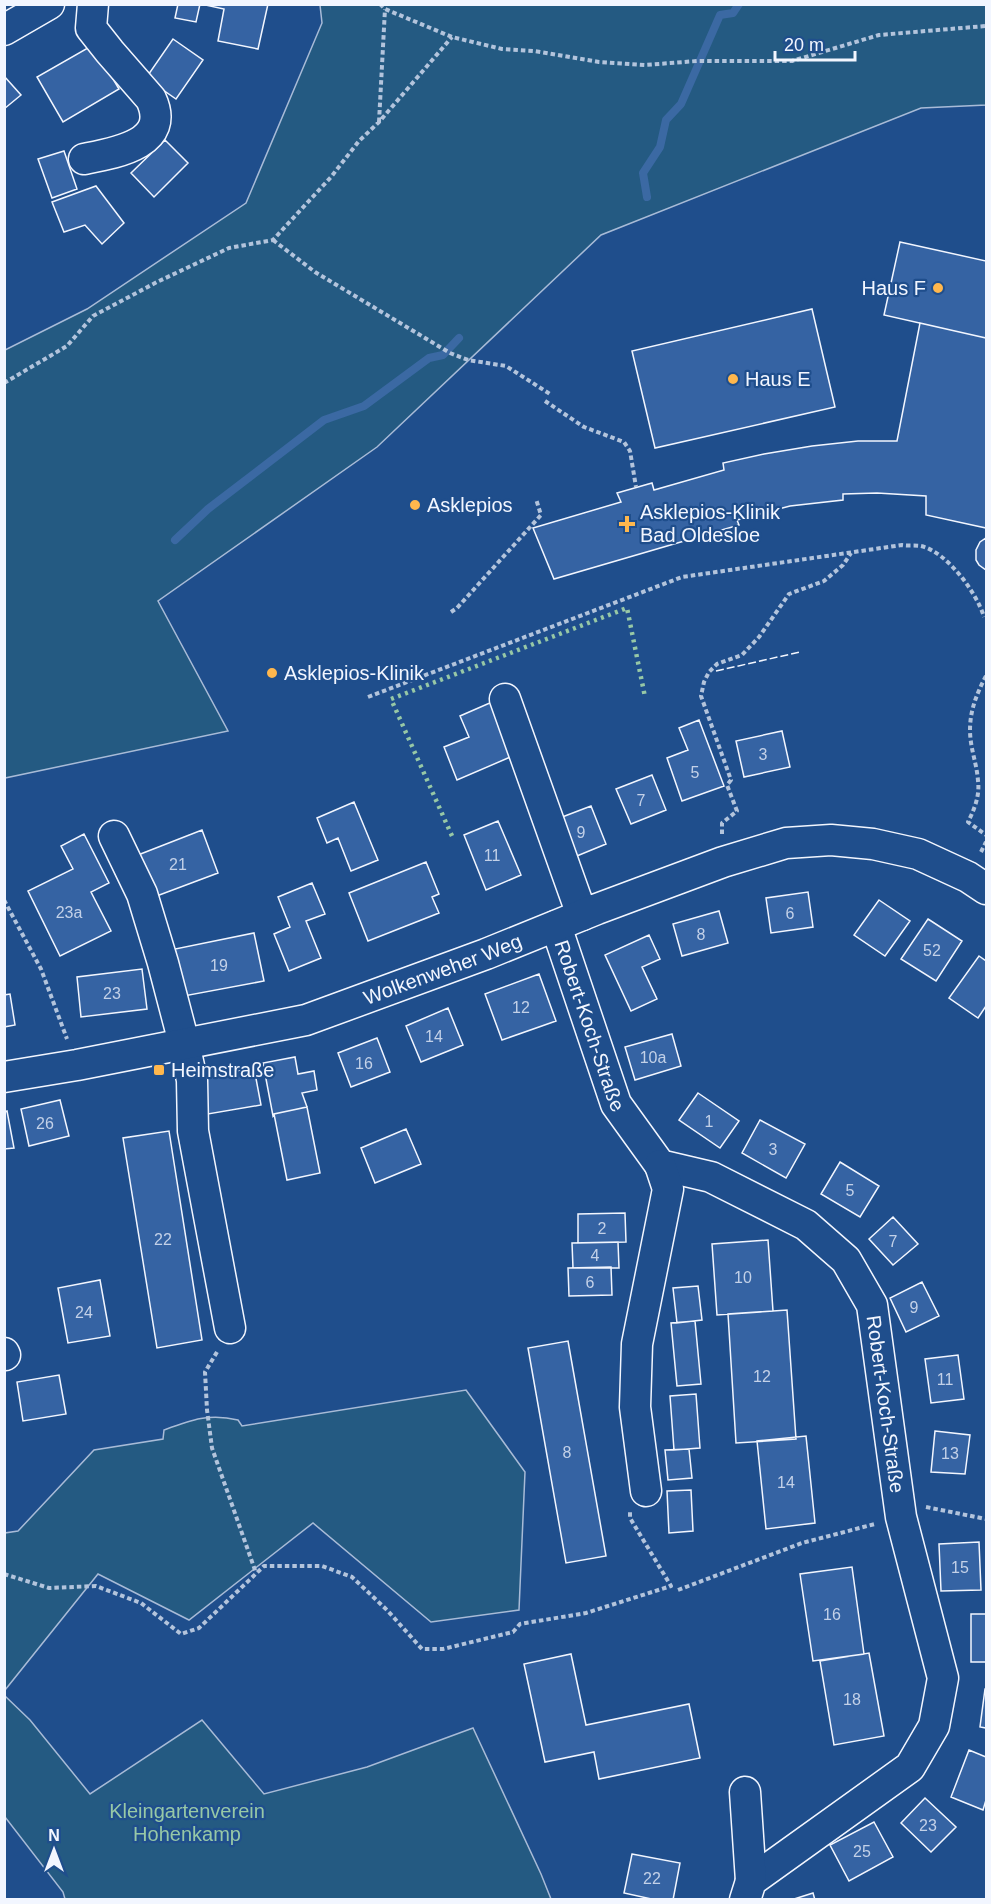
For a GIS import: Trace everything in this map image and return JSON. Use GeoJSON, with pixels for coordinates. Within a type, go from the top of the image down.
{"type":"FeatureCollection","features":[{"type":"Feature","properties":{"kind":"street"},"geometry":{"type":"LineString","coordinates":[[4,30],[49,4]]}},
{"type":"Feature","properties":{"kind":"street"},"geometry":{"type":"LineString","coordinates":[[84,159],[118,152],[146,139],[155,125],[156,116],[151,99],[91,27],[93,4]]}},
{"type":"Feature","properties":{"kind":"street","name":"Robert-Koch-Straße"},"geometry":{"type":"LineString","coordinates":[[505,699],[569,920],[616,1104],[660,1165],[711,1177],[806,1225],[846,1260],[872,1305],[901,1510],[943,1678],[934,1726],[910,1767],[748,1890]]}},
{"type":"Feature","properties":{"kind":"street"},"geometry":{"type":"LineString","coordinates":[[114,836],[142,894],[184,1044],[192,1080],[193,1131],[230,1328]]}},
{"type":"Feature","properties":{"kind":"street","name":"Wolkenweher Weg"},"geometry":{"type":"LineString","coordinates":[[4,1077],[306,1020],[486,954],[723,862],[786,843],[831,840],[873,844],[918,854],[968,877],[987,889]]}},
{"type":"Feature","properties":{"kind":"street"},"geometry":{"type":"LineString","coordinates":[[646,1491],[635,1407],[637,1344],[668,1188],[660,1165]]}},
{"type":"Feature","properties":{"kind":"street"},"geometry":{"type":"LineString","coordinates":[[745,1792],[748,1890]]}},
{"type":"Feature","properties":{"kind":"path"},"geometry":{"type":"LineString","coordinates":[[380,4],[385,9],[452,37],[502,49],[534,51],[599,62],[645,65],[697,61],[792,61],[879,35],[987,26]]}},
{"type":"Feature","properties":{"kind":"path"},"geometry":{"type":"LineString","coordinates":[[379,122],[385,9]]}},
{"type":"Feature","properties":{"kind":"path"},"geometry":{"type":"LineString","coordinates":[[4,383],[67,346],[93,316],[157,282],[230,248],[273,240],[331,177],[359,141],[379,122],[452,37]]}},
{"type":"Feature","properties":{"kind":"path"},"geometry":{"type":"LineString","coordinates":[[273,240],[315,272],[450,353],[468,360],[506,366],[550,394]]}},
{"type":"Feature","properties":{"kind":"path"},"geometry":{"type":"LineString","coordinates":[[545,401],[584,427],[624,442],[630,451],[636,487]]}},
{"type":"Feature","properties":{"kind":"path"},"geometry":{"type":"LineString","coordinates":[[451,612],[541,515],[536,499]]}},
{"type":"Feature","properties":{"kind":"path"},"geometry":{"type":"LineString","coordinates":[[368,697],[682,577],[902,545],[922,546],[946,561],[973,591],[981,605],[984,617]]}},
{"type":"Feature","properties":{"kind":"path"},"geometry":{"type":"LineString","coordinates":[[723,862],[722,823],[737,811],[727,785],[731,780],[701,696],[704,682],[709,672],[717,664],[742,655],[759,638],[789,594],[824,581],[843,564],[852,552]]}},
{"type":"Feature","properties":{"kind":"path"},"geometry":{"type":"LineString","coordinates":[[987,676],[976,695],[970,728],[978,794],[968,822],[987,835]]}},
{"type":"Feature","properties":{"kind":"path"},"geometry":{"type":"LineString","coordinates":[[4,900],[41,969],[77,1065]]}},
{"type":"Feature","properties":{"kind":"path"},"geometry":{"type":"LineString","coordinates":[[230,1328],[205,1372],[207,1410],[212,1448],[256,1574]]}},
{"type":"Feature","properties":{"kind":"path"},"geometry":{"type":"LineString","coordinates":[[678,1590],[802,1543],[901,1510],[945,1509],[987,1519]]}},
{"type":"Feature","properties":{"kind":"path"},"geometry":{"type":"LineString","coordinates":[[4,1574],[49,1587],[96,1586],[141,1603],[181,1634],[198,1628],[264,1566],[321,1566],[352,1576],[387,1610],[422,1650],[444,1650],[513,1632],[520,1624],[586,1613],[671,1586]]}},
{"type":"Feature","properties":{"kind":"green space"},"geometry":{"type":"Polygon","coordinates":[[[320,5],[986,5],[986,105],[921,108],[601,235],[377,447],[158,601],[228,731],[5,778],[5,350],[87,309],[246,203],[322,23],[320,5]]]}},
{"type":"Feature","properties":{"kind":"green space"},"geometry":{"type":"Polygon","coordinates":[[[466,1390],[525,1472],[519,1610],[431,1622],[313,1523],[189,1620],[98,1574],[5,1690],[5,1533],[18,1531],[94,1450],[163,1439],[164,1430],[209,1417],[238,1420],[242,1426],[466,1390]]]}},
{"type":"Feature","properties":{"kind":"green space","name":"Kleingartenverein Hohenkamp"},"geometry":{"type":"Polygon","coordinates":[[[5,1696],[30,1720],[90,1794],[202,1720],[264,1794],[367,1767],[473,1728],[551,1899],[65,1899],[63,1892],[5,1817],[5,1696]]]}},
{"type":"Feature","properties":{"kind":"building"},"geometry":{"type":"Polygon","coordinates":[[[178,4],[200,4],[196,22],[175,18],[178,4]]]}},
{"type":"Feature","properties":{"kind":"building"},"geometry":{"type":"Polygon","coordinates":[[[201,4],[268,4],[258,49],[218,41],[224,9],[201,4]]]}},
{"type":"Feature","properties":{"kind":"building"},"geometry":{"type":"Polygon","coordinates":[[[173,39],[203,60],[176,99],[146,78],[173,39]]]}},
{"type":"Feature","properties":{"kind":"building"},"geometry":{"type":"Polygon","coordinates":[[[93,45],[119,89],[63,122],[37,77],[93,45]]]}},
{"type":"Feature","properties":{"kind":"building"},"geometry":{"type":"Polygon","coordinates":[[[4,76],[21,95],[4,109],[4,76]]]}},
{"type":"Feature","properties":{"kind":"building"},"geometry":{"type":"Polygon","coordinates":[[[165,140],[188,163],[154,197],[131,173],[165,140]]]}},
{"type":"Feature","properties":{"kind":"building"},"geometry":{"type":"Polygon","coordinates":[[[64,151],[77,189],[52,198],[38,159],[64,151]]]}},
{"type":"Feature","properties":{"kind":"building"},"geometry":{"type":"Polygon","coordinates":[[[96,186],[124,223],[102,244],[85,225],[64,232],[52,202],[96,186]]]}},
{"type":"Feature","properties":{"kind":"building","name":"Haus F"},"geometry":{"type":"Polygon","coordinates":[[[900,242],[986,261],[986,338],[884,315],[900,242]]]}},
{"type":"Feature","properties":{"kind":"building","name":"Haus E"},"geometry":{"type":"Polygon","coordinates":[[[812,309],[835,407],[655,448],[632,351],[812,309]]]}},
{"type":"Feature","properties":{"kind":"building"},"geometry":{"type":"Polygon","coordinates":[[[920,323],[986,338],[986,528],[926,515],[926,496],[877,493],[843,494],[843,500],[790,506],[737,520],[739,525],[554,579],[533,528],[621,502],[617,493],[652,483],[654,490],[724,470],[723,463],[764,454],[858,441],[897,441],[920,323]]]}},
{"type":"Feature","properties":{"kind":"building"},"geometry":{"type":"Polygon","coordinates":[[[986,538],[986,570],[976,560],[976,550],[980,542],[986,538]]]}},
{"type":"Feature","properties":{"kind":"building"},"geometry":{"type":"Polygon","coordinates":[[[492,702],[515,755],[457,780],[444,747],[469,737],[460,716],[492,702]]]}},
{"type":"Feature","properties":{"kind":"building"},"geometry":{"type":"Polygon","coordinates":[[[699,720],[724,786],[682,801],[667,758],[688,750],[679,728],[699,720]]]}},
{"type":"Feature","properties":{"kind":"building"},"geometry":{"type":"Polygon","coordinates":[[[782,731],[790,767],[744,777],[736,741],[782,731]]]}},
{"type":"Feature","properties":{"kind":"building"},"geometry":{"type":"Polygon","coordinates":[[[652,775],[666,810],[631,824],[616,789],[652,775]]]}},
{"type":"Feature","properties":{"kind":"building"},"geometry":{"type":"Polygon","coordinates":[[[354,802],[378,860],[351,871],[338,838],[327,843],[317,818],[354,802]]]}},
{"type":"Feature","properties":{"kind":"building"},"geometry":{"type":"Polygon","coordinates":[[[591,806],[606,844],[572,858],[557,819],[591,806]]]}},
{"type":"Feature","properties":{"kind":"building"},"geometry":{"type":"Polygon","coordinates":[[[498,821],[521,875],[486,890],[464,835],[498,821]]]}},
{"type":"Feature","properties":{"kind":"building"},"geometry":{"type":"Polygon","coordinates":[[[202,830],[218,873],[154,897],[138,855],[202,830]]]}},
{"type":"Feature","properties":{"kind":"building"},"geometry":{"type":"Polygon","coordinates":[[[84,834],[109,883],[91,892],[111,931],[60,956],[28,891],[73,869],[61,846],[84,834]]]}},
{"type":"Feature","properties":{"kind":"building"},"geometry":{"type":"Polygon","coordinates":[[[426,862],[439,894],[432,897],[439,913],[368,941],[349,893],[426,862]]]}},
{"type":"Feature","properties":{"kind":"building"},"geometry":{"type":"Polygon","coordinates":[[[312,883],[325,914],[306,921],[321,958],[289,971],[274,934],[290,927],[278,897],[312,883]]]}},
{"type":"Feature","properties":{"kind":"building"},"geometry":{"type":"Polygon","coordinates":[[[808,892],[813,927],[771,933],[766,898],[808,892]]]}},
{"type":"Feature","properties":{"kind":"building"},"geometry":{"type":"Polygon","coordinates":[[[879,900],[910,921],[885,956],[854,935],[879,900]]]}},
{"type":"Feature","properties":{"kind":"building"},"geometry":{"type":"Polygon","coordinates":[[[719,911],[728,943],[682,956],[673,924],[719,911]]]}},
{"type":"Feature","properties":{"kind":"building"},"geometry":{"type":"Polygon","coordinates":[[[928,919],[962,941],[936,981],[901,959],[928,919]]]}},
{"type":"Feature","properties":{"kind":"building"},"geometry":{"type":"Polygon","coordinates":[[[254,933],[264,981],[184,996],[175,949],[254,933]]]}},
{"type":"Feature","properties":{"kind":"building"},"geometry":{"type":"Polygon","coordinates":[[[649,935],[660,959],[642,967],[657,999],[631,1011],[605,955],[649,935]]]}},
{"type":"Feature","properties":{"kind":"building"},"geometry":{"type":"Polygon","coordinates":[[[979,956],[986,961],[986,1006],[978,1018],[949,998],[979,956]]]}},
{"type":"Feature","properties":{"kind":"building"},"geometry":{"type":"Polygon","coordinates":[[[142,969],[147,1009],[81,1017],[77,977],[142,969]]]}},
{"type":"Feature","properties":{"kind":"building"},"geometry":{"type":"Polygon","coordinates":[[[539,974],[556,1021],[502,1040],[485,994],[539,974]]]}},
{"type":"Feature","properties":{"kind":"building"},"geometry":{"type":"Polygon","coordinates":[[[10,994],[15,1025],[4,1027],[4,995],[10,994]]]}},
{"type":"Feature","properties":{"kind":"building"},"geometry":{"type":"Polygon","coordinates":[[[448,1008],[463,1045],[421,1062],[406,1026],[448,1008]]]}},
{"type":"Feature","properties":{"kind":"building"},"geometry":{"type":"Polygon","coordinates":[[[672,1034],[681,1066],[635,1080],[625,1047],[672,1034]]]}},
{"type":"Feature","properties":{"kind":"building"},"geometry":{"type":"Polygon","coordinates":[[[377,1038],[390,1072],[351,1087],[338,1053],[377,1038]]]}},
{"type":"Feature","properties":{"kind":"building"},"geometry":{"type":"Polygon","coordinates":[[[295,1057],[298,1074],[314,1071],[317,1090],[302,1093],[307,1107],[273,1116],[263,1063],[295,1057]]]}},
{"type":"Feature","properties":{"kind":"building"},"geometry":{"type":"Polygon","coordinates":[[[254,1068],[261,1105],[208,1114],[202,1077],[254,1068]]]}},
{"type":"Feature","properties":{"kind":"building"},"geometry":{"type":"Polygon","coordinates":[[[698,1093],[739,1121],[720,1148],[679,1120],[698,1093]]]}},
{"type":"Feature","properties":{"kind":"building"},"geometry":{"type":"Polygon","coordinates":[[[60,1100],[69,1136],[29,1146],[21,1109],[60,1100]]]}},
{"type":"Feature","properties":{"kind":"building"},"geometry":{"type":"Polygon","coordinates":[[[307,1107],[320,1173],[287,1180],[274,1114],[307,1107]]]}},
{"type":"Feature","properties":{"kind":"building"},"geometry":{"type":"Polygon","coordinates":[[[7,1111],[14,1148],[4,1149],[4,1112],[7,1111]]]}},
{"type":"Feature","properties":{"kind":"building"},"geometry":{"type":"Polygon","coordinates":[[[760,1120],[805,1144],[786,1178],[742,1153],[760,1120]]]}},
{"type":"Feature","properties":{"kind":"building"},"geometry":{"type":"Polygon","coordinates":[[[406,1129],[421,1164],[375,1183],[361,1148],[406,1129]]]}},
{"type":"Feature","properties":{"kind":"building"},"geometry":{"type":"Polygon","coordinates":[[[169,1131],[202,1340],[157,1348],[123,1138],[169,1131]]]}},
{"type":"Feature","properties":{"kind":"building"},"geometry":{"type":"Polygon","coordinates":[[[840,1162],[879,1186],[860,1217],[821,1194],[840,1162]]]}},
{"type":"Feature","properties":{"kind":"building"},"geometry":{"type":"Polygon","coordinates":[[[625,1213],[626,1242],[578,1243],[578,1214],[625,1213]]]}},
{"type":"Feature","properties":{"kind":"building"},"geometry":{"type":"Polygon","coordinates":[[[893,1217],[918,1244],[893,1265],[869,1239],[893,1217]]]}},
{"type":"Feature","properties":{"kind":"building"},"geometry":{"type":"Polygon","coordinates":[[[768,1240],[773,1311],[717,1315],[712,1244],[768,1240]]]}},
{"type":"Feature","properties":{"kind":"building"},"geometry":{"type":"Polygon","coordinates":[[[618,1242],[619,1268],[573,1268],[572,1243],[618,1242]]]}},
{"type":"Feature","properties":{"kind":"building"},"geometry":{"type":"Polygon","coordinates":[[[611,1267],[612,1295],[569,1296],[568,1268],[611,1267]]]}},
{"type":"Feature","properties":{"kind":"building"},"geometry":{"type":"Polygon","coordinates":[[[100,1280],[110,1336],[68,1343],[58,1288],[100,1280]]]}},
{"type":"Feature","properties":{"kind":"building"},"geometry":{"type":"Polygon","coordinates":[[[922,1282],[939,1316],[906,1332],[890,1298],[922,1282]]]}},
{"type":"Feature","properties":{"kind":"building"},"geometry":{"type":"Polygon","coordinates":[[[698,1286],[702,1320],[677,1323],[673,1288],[698,1286]]]}},
{"type":"Feature","properties":{"kind":"building"},"geometry":{"type":"Polygon","coordinates":[[[787,1310],[796,1439],[736,1443],[728,1314],[787,1310]]]}},
{"type":"Feature","properties":{"kind":"building"},"geometry":{"type":"Polygon","coordinates":[[[695,1321],[701,1384],[677,1386],[671,1323],[695,1321]]]}},
{"type":"Feature","properties":{"kind":"building"},"geometry":{"type":"Polygon","coordinates":[[[568,1341],[606,1556],[566,1563],[528,1348],[568,1341]]]}},
{"type":"Feature","properties":{"kind":"building"},"geometry":{"type":"Polygon","coordinates":[[[958,1355],[964,1399],[931,1403],[925,1359],[958,1355]]]}},
{"type":"Feature","properties":{"kind":"building"},"geometry":{"type":"Polygon","coordinates":[[[59,1375],[66,1414],[23,1421],[17,1382],[59,1375]]]}},
{"type":"Feature","properties":{"kind":"building"},"geometry":{"type":"Polygon","coordinates":[[[696,1394],[700,1448],[674,1450],[670,1396],[696,1394]]]}},
{"type":"Feature","properties":{"kind":"building"},"geometry":{"type":"Polygon","coordinates":[[[935,1431],[970,1435],[965,1474],[931,1472],[935,1431]]]}},
{"type":"Feature","properties":{"kind":"building"},"geometry":{"type":"Polygon","coordinates":[[[806,1436],[815,1523],[766,1529],[757,1441],[806,1436]]]}},
{"type":"Feature","properties":{"kind":"building"},"geometry":{"type":"Polygon","coordinates":[[[689,1449],[692,1478],[668,1480],[665,1450],[689,1449]]]}},
{"type":"Feature","properties":{"kind":"building"},"geometry":{"type":"Polygon","coordinates":[[[691,1490],[693,1531],[669,1533],[667,1491],[691,1490]]]}},
{"type":"Feature","properties":{"kind":"building"},"geometry":{"type":"Polygon","coordinates":[[[979,1542],[981,1590],[941,1591],[939,1544],[979,1542]]]}},
{"type":"Feature","properties":{"kind":"building"},"geometry":{"type":"Polygon","coordinates":[[[852,1567],[864,1654],[813,1661],[800,1574],[852,1567]]]}},
{"type":"Feature","properties":{"kind":"building"},"geometry":{"type":"Polygon","coordinates":[[[971,1614],[986,1614],[986,1662],[971,1662],[971,1614]]]}},
{"type":"Feature","properties":{"kind":"building"},"geometry":{"type":"Polygon","coordinates":[[[869,1653],[884,1736],[834,1745],[820,1661],[869,1653]]]}},
{"type":"Feature","properties":{"kind":"building"},"geometry":{"type":"Polygon","coordinates":[[[571,1654],[586,1725],[689,1704],[700,1758],[599,1779],[594,1752],[545,1762],[524,1664],[571,1654]]]}},
{"type":"Feature","properties":{"kind":"building"},"geometry":{"type":"Polygon","coordinates":[[[986,1689],[986,1728],[980,1727],[986,1689]]]}},
{"type":"Feature","properties":{"kind":"building"},"geometry":{"type":"Polygon","coordinates":[[[969,1750],[986,1757],[986,1800],[983,1810],[951,1797],[969,1750]]]}},
{"type":"Feature","properties":{"kind":"building"},"geometry":{"type":"Polygon","coordinates":[[[925,1798],[956,1827],[931,1852],[901,1823],[925,1798]]]}},
{"type":"Feature","properties":{"kind":"building"},"geometry":{"type":"Polygon","coordinates":[[[874,1822],[893,1857],[849,1881],[830,1845],[874,1822]]]}},
{"type":"Feature","properties":{"kind":"building"},"geometry":{"type":"Polygon","coordinates":[[[632,1854],[680,1863],[673,1900],[656,1900],[624,1893],[632,1854]]]}},
{"type":"Feature","properties":{"kind":"building"},"geometry":{"type":"Polygon","coordinates":[[[813,1893],[815,1900],[791,1900],[813,1893]]]}},
{"type":"Feature","properties":{"kind":"waterway"},"geometry":{"type":"LineString","coordinates":[[647,197],[643,173],[660,147],[666,120],[681,104],[720,15],[733,13],[739,4]]}},
{"type":"Feature","properties":{"kind":"waterway"},"geometry":{"type":"LineString","coordinates":[[175,540],[208,509],[324,420],[364,406],[429,358],[443,355],[459,338]]}},
{"type":"Feature","properties":{"kind":"hedge"},"geometry":{"type":"LineString","coordinates":[[452,836],[391,699],[627,608],[645,697]]}},
{"type":"Feature","properties":{"kind":"fence"},"geometry":{"type":"LineString","coordinates":[[716,671],[800,652]]}},
{"type":"Feature","properties":{"kind":"place","name":"Haus F"},"geometry":{"type":"Point","coordinates":[938,288]}},
{"type":"Feature","properties":{"kind":"place","name":"Haus E"},"geometry":{"type":"Point","coordinates":[733,379]}},
{"type":"Feature","properties":{"kind":"place","name":"Asklepios"},"geometry":{"type":"Point","coordinates":[415,505]}},
{"type":"Feature","properties":{"kind":"place","name":"Asklepios-Klinik Bad Oldesloe"},"geometry":{"type":"Point","coordinates":[627,524]}},
{"type":"Feature","properties":{"kind":"place","name":"Asklepios-Klinik"},"geometry":{"type":"Point","coordinates":[272,673]}},
{"type":"Feature","properties":{"kind":"place","name":"Heimstraße"},"geometry":{"type":"Point","coordinates":[159,1070]}}]}
